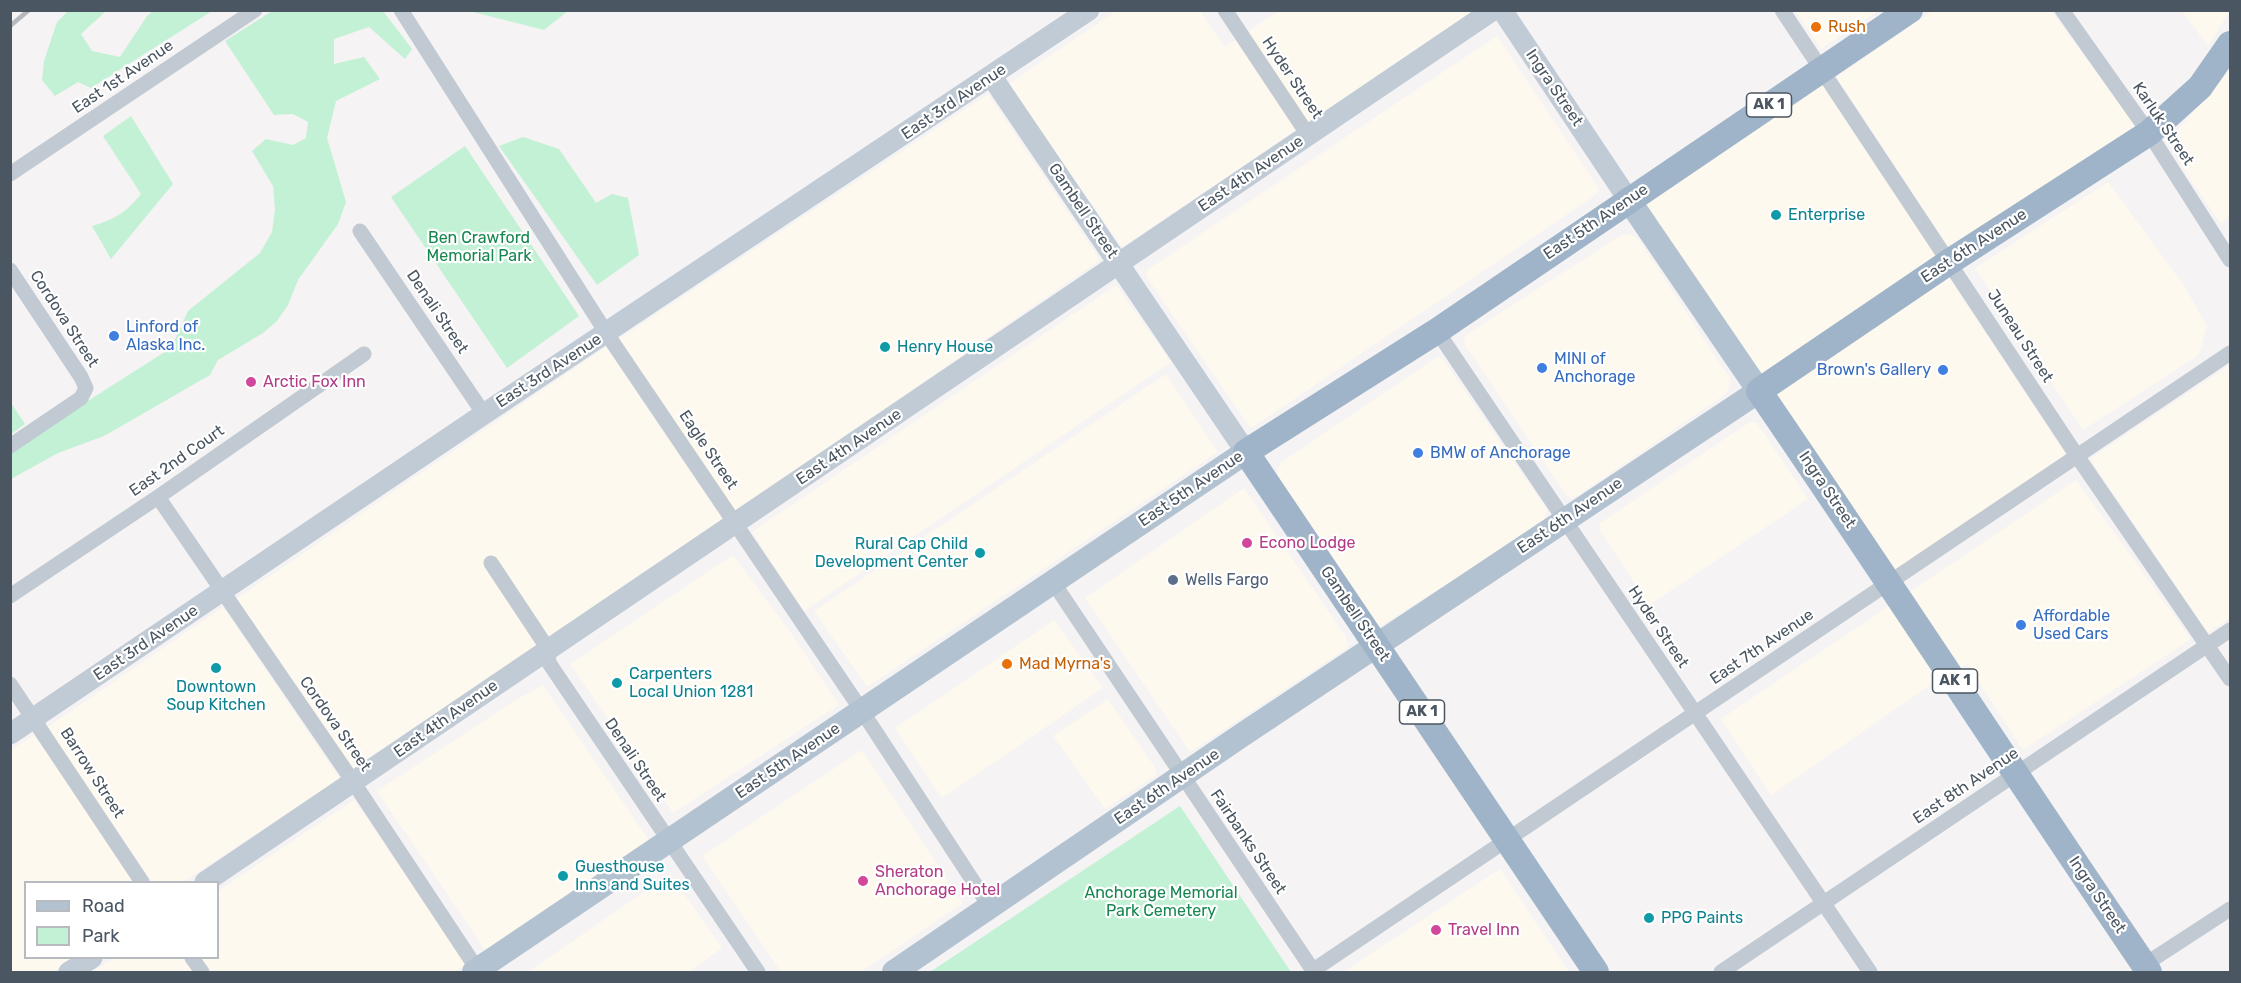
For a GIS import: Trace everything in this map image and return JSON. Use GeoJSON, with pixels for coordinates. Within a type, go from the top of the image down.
{"type":"FeatureCollection","features":[{"type":"Feature","properties":{"kind":"highway","name":"East 5th Avenue"},"geometry":{"type":"LineString","coordinates":[[1246,452],[1437,331],[1910,10]]}},
{"type":"Feature","properties":{"kind":"highway","name":"East 6th Avenue"},"geometry":{"type":"LineString","coordinates":[[1759,391],[1949,262],[2149,133],[2200,87],[2230,44]]}},
{"type":"Feature","properties":{"kind":"highway","name":"Ingra Street"},"geometry":{"type":"LineString","coordinates":[[1759,391],[1890,582],[2146,969]]}},
{"type":"Feature","properties":{"kind":"highway","name":"Gambell Street"},"geometry":{"type":"LineString","coordinates":[[1246,452],[1596,972]]}},
{"type":"Feature","properties":{"kind":"main road","name":"East 3rd Avenue"},"geometry":{"type":"LineString","coordinates":[[10,734],[1089,10]]}},
{"type":"Feature","properties":{"kind":"main road","name":"East 4th Avenue"},"geometry":{"type":"LineString","coordinates":[[207,881],[1493,10]]}},
{"type":"Feature","properties":{"kind":"main road","name":"Ingra Street"},"geometry":{"type":"LineString","coordinates":[[1502,10],[1759,391]]}},
{"type":"Feature","properties":{"kind":"main road","name":"Gambell Street"},"geometry":{"type":"LineString","coordinates":[[992,77],[1246,452]]}},
{"type":"Feature","properties":{"kind":"main road","name":"East 6th Avenue"},"geometry":{"type":"LineString","coordinates":[[894,972],[1377,645],[1759,391]]}},
{"type":"Feature","properties":{"kind":"main road","name":"East 5th Avenue"},"geometry":{"type":"LineString","coordinates":[[477,972],[1246,452]]}},
{"type":"Feature","properties":{"kind":"main road"},"geometry":{"type":"LineString","coordinates":[[69,972],[89,959]]}},
{"type":"Feature","properties":{"kind":"street","name":"East 1st Avenue"},"geometry":{"type":"LineString","coordinates":[[10,174],[255,10]]}},
{"type":"Feature","properties":{"kind":"street","name":"Eagle Street"},"geometry":{"type":"LineString","coordinates":[[401,10],[607,334],[862,711],[990,907]]}},
{"type":"Feature","properties":{"kind":"street","name":"Hyder Street"},"geometry":{"type":"LineString","coordinates":[[1225,10],[1308,135]]}},
{"type":"Feature","properties":{"kind":"street","name":"Juneau Street"},"geometry":{"type":"LineString","coordinates":[[1782,10],[2077,456],[2230,679]]}},
{"type":"Feature","properties":{"kind":"street","name":"Karluk Street"},"geometry":{"type":"LineString","coordinates":[[2062,10],[2149,133],[2230,260]]}},
{"type":"Feature","properties":{"kind":"street","name":"Denali Street"},"geometry":{"type":"LineString","coordinates":[[360,231],[484,414]]}},
{"type":"Feature","properties":{"kind":"street","name":"Cordova Street"},"geometry":{"type":"LineString","coordinates":[[10,270],[81,376],[86,388],[81,398],[10,446]]}},
{"type":"Feature","properties":{"kind":"street","name":"Hyder Street"},"geometry":{"type":"LineString","coordinates":[[1437,331],[1870,972]]}},
{"type":"Feature","properties":{"kind":"street","name":"East 7th Avenue"},"geometry":{"type":"LineString","coordinates":[[1313,971],[2230,353]]}},
{"type":"Feature","properties":{"kind":"street","name":"East 2nd Court"},"geometry":{"type":"LineString","coordinates":[[10,596],[364,354]]}},
{"type":"Feature","properties":{"kind":"street","name":"Cordova Street"},"geometry":{"type":"LineString","coordinates":[[158,497],[354,783],[477,972]]}},
{"type":"Feature","properties":{"kind":"street","name":"Denali Street"},"geometry":{"type":"LineString","coordinates":[[491,563],[548,649],[549,663],[758,972]]}},
{"type":"Feature","properties":{"kind":"street","name":"Fairbanks Street"},"geometry":{"type":"LineString","coordinates":[[1053,582],[1313,971]]}},
{"type":"Feature","properties":{"kind":"street","name":"East 8th Avenue"},"geometry":{"type":"LineString","coordinates":[[1721,972],[2230,630]]}},
{"type":"Feature","properties":{"kind":"street","name":"Barrow Street"},"geometry":{"type":"LineString","coordinates":[[10,684],[141,881]]}},
{"type":"Feature","properties":{"kind":"street"},"geometry":{"type":"LineString","coordinates":[[2146,969],[2230,909]]}},
{"type":"Feature","properties":{"kind":"street"},"geometry":{"type":"LineString","coordinates":[[193,959],[202,972]]}},
{"type":"Feature","properties":{"kind":"shaded area"},"geometry":{"type":"Polygon","coordinates":[[[1116,11],[1200,11],[1225,47],[1278,11],[1474,11],[1122,247],[1007,85],[1116,11]]]}},
{"type":"Feature","properties":{"kind":"shaded area"},"geometry":{"type":"Polygon","coordinates":[[[1795,11],[1878,11],[1821,49],[1795,11]]]}},
{"type":"Feature","properties":{"kind":"shaded area"},"geometry":{"type":"Polygon","coordinates":[[[1933,11],[2051,11],[2137,127],[1949,248],[1836,77],[1933,11]]]}},
{"type":"Feature","properties":{"kind":"shaded area"},"geometry":{"type":"Polygon","coordinates":[[[2182,11],[2230,11],[2208,46],[2182,11]]]}},
{"type":"Feature","properties":{"kind":"shaded area"},"geometry":{"type":"Polygon","coordinates":[[[1497,36],[1599,189],[1597,194],[1253,427],[1249,426],[1146,276],[1147,270],[1497,36]]]}},
{"type":"Feature","properties":{"kind":"shaded area"},"geometry":{"type":"Polygon","coordinates":[[[2230,70],[2230,215],[2220,223],[2183,168],[2169,140],[2230,70]]]}},
{"type":"Feature","properties":{"kind":"shaded area"},"geometry":{"type":"Polygon","coordinates":[[[1822,83],[1937,256],[1762,376],[1645,204],[1822,83]]]}},
{"type":"Feature","properties":{"kind":"shaded area"},"geometry":{"type":"Polygon","coordinates":[[[988,94],[1100,260],[735,512],[619,339],[988,94]]]}},
{"type":"Feature","properties":{"kind":"shaded area"},"geometry":{"type":"Polygon","coordinates":[[[2108,182],[2185,287],[2207,326],[2199,355],[2083,430],[1975,268],[2108,182]]]}},
{"type":"Feature","properties":{"kind":"shaded area"},"geometry":{"type":"Polygon","coordinates":[[[1629,234],[1638,239],[1730,378],[1729,387],[1726,394],[1571,498],[1566,495],[1465,345],[1464,339],[1466,335],[1620,236],[1629,234]]]}},
{"type":"Feature","properties":{"kind":"shaded area"},"geometry":{"type":"Polygon","coordinates":[[[1949,278],[2066,455],[1896,570],[1773,395],[1949,278]]]}},
{"type":"Feature","properties":{"kind":"shaded area"},"geometry":{"type":"Polygon","coordinates":[[[1116,285],[1171,362],[804,611],[752,532],[1116,285]]]}},
{"type":"Feature","properties":{"kind":"shaded area"},"geometry":{"type":"Polygon","coordinates":[[[606,347],[722,519],[355,770],[236,599],[606,347]]]}},
{"type":"Feature","properties":{"kind":"shaded area"},"geometry":{"type":"Polygon","coordinates":[[[1437,357],[1443,359],[1547,510],[1543,524],[1380,626],[1376,624],[1277,479],[1278,470],[1280,463],[1437,357]]]}},
{"type":"Feature","properties":{"kind":"shaded area"},"geometry":{"type":"Polygon","coordinates":[[[2230,365],[2230,618],[2208,633],[2090,459],[2230,365]]]}},
{"type":"Feature","properties":{"kind":"shaded area"},"geometry":{"type":"Polygon","coordinates":[[[1166,374],[1218,452],[867,687],[814,611],[1166,374]]]}},
{"type":"Feature","properties":{"kind":"shaded area"},"geometry":{"type":"Polygon","coordinates":[[[1750,422],[1757,423],[1808,499],[1649,605],[1599,529],[1600,523],[1750,422]]]}},
{"type":"Feature","properties":{"kind":"shaded area","name":"Affordable Used Cars"},"geometry":{"type":"Polygon","coordinates":[[[2076,480],[2191,639],[2023,750],[1967,664],[1932,684],[1771,795],[1721,719],[2076,480]]]}},
{"type":"Feature","properties":{"kind":"shaded area"},"geometry":{"type":"Polygon","coordinates":[[[1244,488],[1346,637],[1348,644],[1347,648],[1190,752],[1085,598],[1244,488]]]}},
{"type":"Feature","properties":{"kind":"shaded area"},"geometry":{"type":"Polygon","coordinates":[[[733,555],[793,636],[839,705],[673,813],[570,664],[733,555]]]}},
{"type":"Feature","properties":{"kind":"shaded area"},"geometry":{"type":"Polygon","coordinates":[[[223,607],[340,779],[185,881],[151,881],[48,727],[223,607]]]}},
{"type":"Feature","properties":{"kind":"shaded area"},"geometry":{"type":"Polygon","coordinates":[[[1054,620],[1103,688],[942,798],[895,728],[1054,620]]]}},
{"type":"Feature","properties":{"kind":"shaded area"},"geometry":{"type":"Polygon","coordinates":[[[543,685],[650,842],[487,953],[377,791],[514,701],[543,685]]]}},
{"type":"Feature","properties":{"kind":"shaded area"},"geometry":{"type":"Polygon","coordinates":[[[1108,699],[1156,769],[1156,775],[1105,809],[1053,736],[1108,699]]]}},
{"type":"Feature","properties":{"kind":"shaded area"},"geometry":{"type":"Polygon","coordinates":[[[34,735],[133,881],[24,881],[24,959],[73,959],[52,972],[11,972],[11,750],[34,735]]]}},
{"type":"Feature","properties":{"kind":"shaded area"},"geometry":{"type":"Polygon","coordinates":[[[862,750],[963,903],[861,972],[781,972],[702,856],[862,750]]]}},
{"type":"Feature","properties":{"kind":"shaded area"},"geometry":{"type":"Polygon","coordinates":[[[354,800],[466,964],[454,972],[211,972],[201,959],[219,959],[219,890],[354,800]]]}},
{"type":"Feature","properties":{"kind":"shaded area"},"geometry":{"type":"Polygon","coordinates":[[[1500,869],[1569,972],[1343,972],[1500,869]]]}},
{"type":"Feature","properties":{"kind":"shaded area"},"geometry":{"type":"Polygon","coordinates":[[[670,874],[722,948],[688,972],[528,972],[670,874]]]}},
{"type":"Feature","properties":{"kind":"shaded area"},"geometry":{"type":"Polygon","coordinates":[[[113,959],[184,959],[193,972],[92,972],[113,959]]]}},
{"type":"Feature","properties":{"kind":"green space"},"geometry":{"type":"Polygon","coordinates":[[[68,11],[106,11],[81,34],[92,51],[120,57],[147,16],[153,11],[212,11],[91,88],[78,82],[55,96],[42,80],[44,61],[57,22],[68,11]]]}},
{"type":"Feature","properties":{"kind":"green space"},"geometry":{"type":"Polygon","coordinates":[[[272,11],[383,11],[412,49],[405,59],[369,27],[334,39],[334,64],[364,57],[380,79],[336,101],[327,138],[346,202],[338,224],[298,280],[288,305],[277,321],[263,333],[218,360],[210,375],[104,436],[58,453],[11,479],[11,450],[171,348],[188,311],[260,253],[272,232],[275,210],[273,186],[252,151],[266,139],[293,145],[306,138],[308,122],[293,114],[274,115],[225,41],[272,11]]]}},
{"type":"Feature","properties":{"kind":"green space"},"geometry":{"type":"Polygon","coordinates":[[[469,11],[568,11],[544,30],[469,11]]]}},
{"type":"Feature","properties":{"kind":"green space"},"geometry":{"type":"Polygon","coordinates":[[[131,116],[173,184],[111,259],[92,226],[119,214],[141,194],[103,136],[131,116]]]}},
{"type":"Feature","properties":{"kind":"green space"},"geometry":{"type":"Polygon","coordinates":[[[523,137],[559,149],[596,203],[612,194],[628,198],[639,255],[597,285],[499,146],[523,137]]]}},
{"type":"Feature","properties":{"kind":"green space","name":"Ben Crawford Memorial Park"},"geometry":{"type":"Polygon","coordinates":[[[465,146],[579,316],[507,368],[391,197],[465,146]]]}},
{"type":"Feature","properties":{"kind":"green space"},"geometry":{"type":"Polygon","coordinates":[[[11,403],[25,424],[10,434],[11,403]]]}},
{"type":"Feature","properties":{"kind":"green space","name":"Anchorage Memorial Park Cemetery"},"geometry":{"type":"Polygon","coordinates":[[[1180,806],[1291,972],[930,972],[1180,806]]]}},
{"type":"Feature","properties":{"kind":"railway"},"geometry":{"type":"LineString","coordinates":[[10,26],[29,10]]}},
{"type":"Feature","properties":{"kind":"place","name":"Rush"},"geometry":{"type":"Point","coordinates":[1816,27]}},
{"type":"Feature","properties":{"kind":"place","name":"Enterprise"},"geometry":{"type":"Point","coordinates":[1776,215]}},
{"type":"Feature","properties":{"kind":"place","name":"Linford of Alaska Inc."},"geometry":{"type":"Point","coordinates":[114,336]}},
{"type":"Feature","properties":{"kind":"place","name":"Henry House"},"geometry":{"type":"Point","coordinates":[885,347]}},
{"type":"Feature","properties":{"kind":"place","name":"MINI of Anchorage"},"geometry":{"type":"Point","coordinates":[1542,368]}},
{"type":"Feature","properties":{"kind":"place","name":"Brown's Gallery"},"geometry":{"type":"Point","coordinates":[1943,370]}},
{"type":"Feature","properties":{"kind":"place","name":"Arctic Fox Inn"},"geometry":{"type":"Point","coordinates":[251,382]}},
{"type":"Feature","properties":{"kind":"place","name":"BMW of Anchorage"},"geometry":{"type":"Point","coordinates":[1418,453]}},
{"type":"Feature","properties":{"kind":"place","name":"Econo Lodge"},"geometry":{"type":"Point","coordinates":[1247,543]}},
{"type":"Feature","properties":{"kind":"place","name":"Rural Cap Child Development Center"},"geometry":{"type":"Point","coordinates":[980,553]}},
{"type":"Feature","properties":{"kind":"place","name":"Wells Fargo"},"geometry":{"type":"Point","coordinates":[1173,580]}},
{"type":"Feature","properties":{"kind":"place","name":"Affordable Used Cars"},"geometry":{"type":"Point","coordinates":[2021,625]}},
{"type":"Feature","properties":{"kind":"place","name":"Mad Myrna's"},"geometry":{"type":"Point","coordinates":[1007,664]}},
{"type":"Feature","properties":{"kind":"place","name":"Downtown Soup Kitchen"},"geometry":{"type":"Point","coordinates":[216,668]}},
{"type":"Feature","properties":{"kind":"place","name":"Carpenters Local Union 1281"},"geometry":{"type":"Point","coordinates":[617,683]}},
{"type":"Feature","properties":{"kind":"place","name":"Guesthouse Inns and Suites"},"geometry":{"type":"Point","coordinates":[563,876]}},
{"type":"Feature","properties":{"kind":"place","name":"Sheraton Anchorage Hotel"},"geometry":{"type":"Point","coordinates":[863,881]}},
{"type":"Feature","properties":{"kind":"place","name":"PPG Paints"},"geometry":{"type":"Point","coordinates":[1649,918]}},
{"type":"Feature","properties":{"kind":"place","name":"Travel Inn"},"geometry":{"type":"Point","coordinates":[1436,930]}}]}
